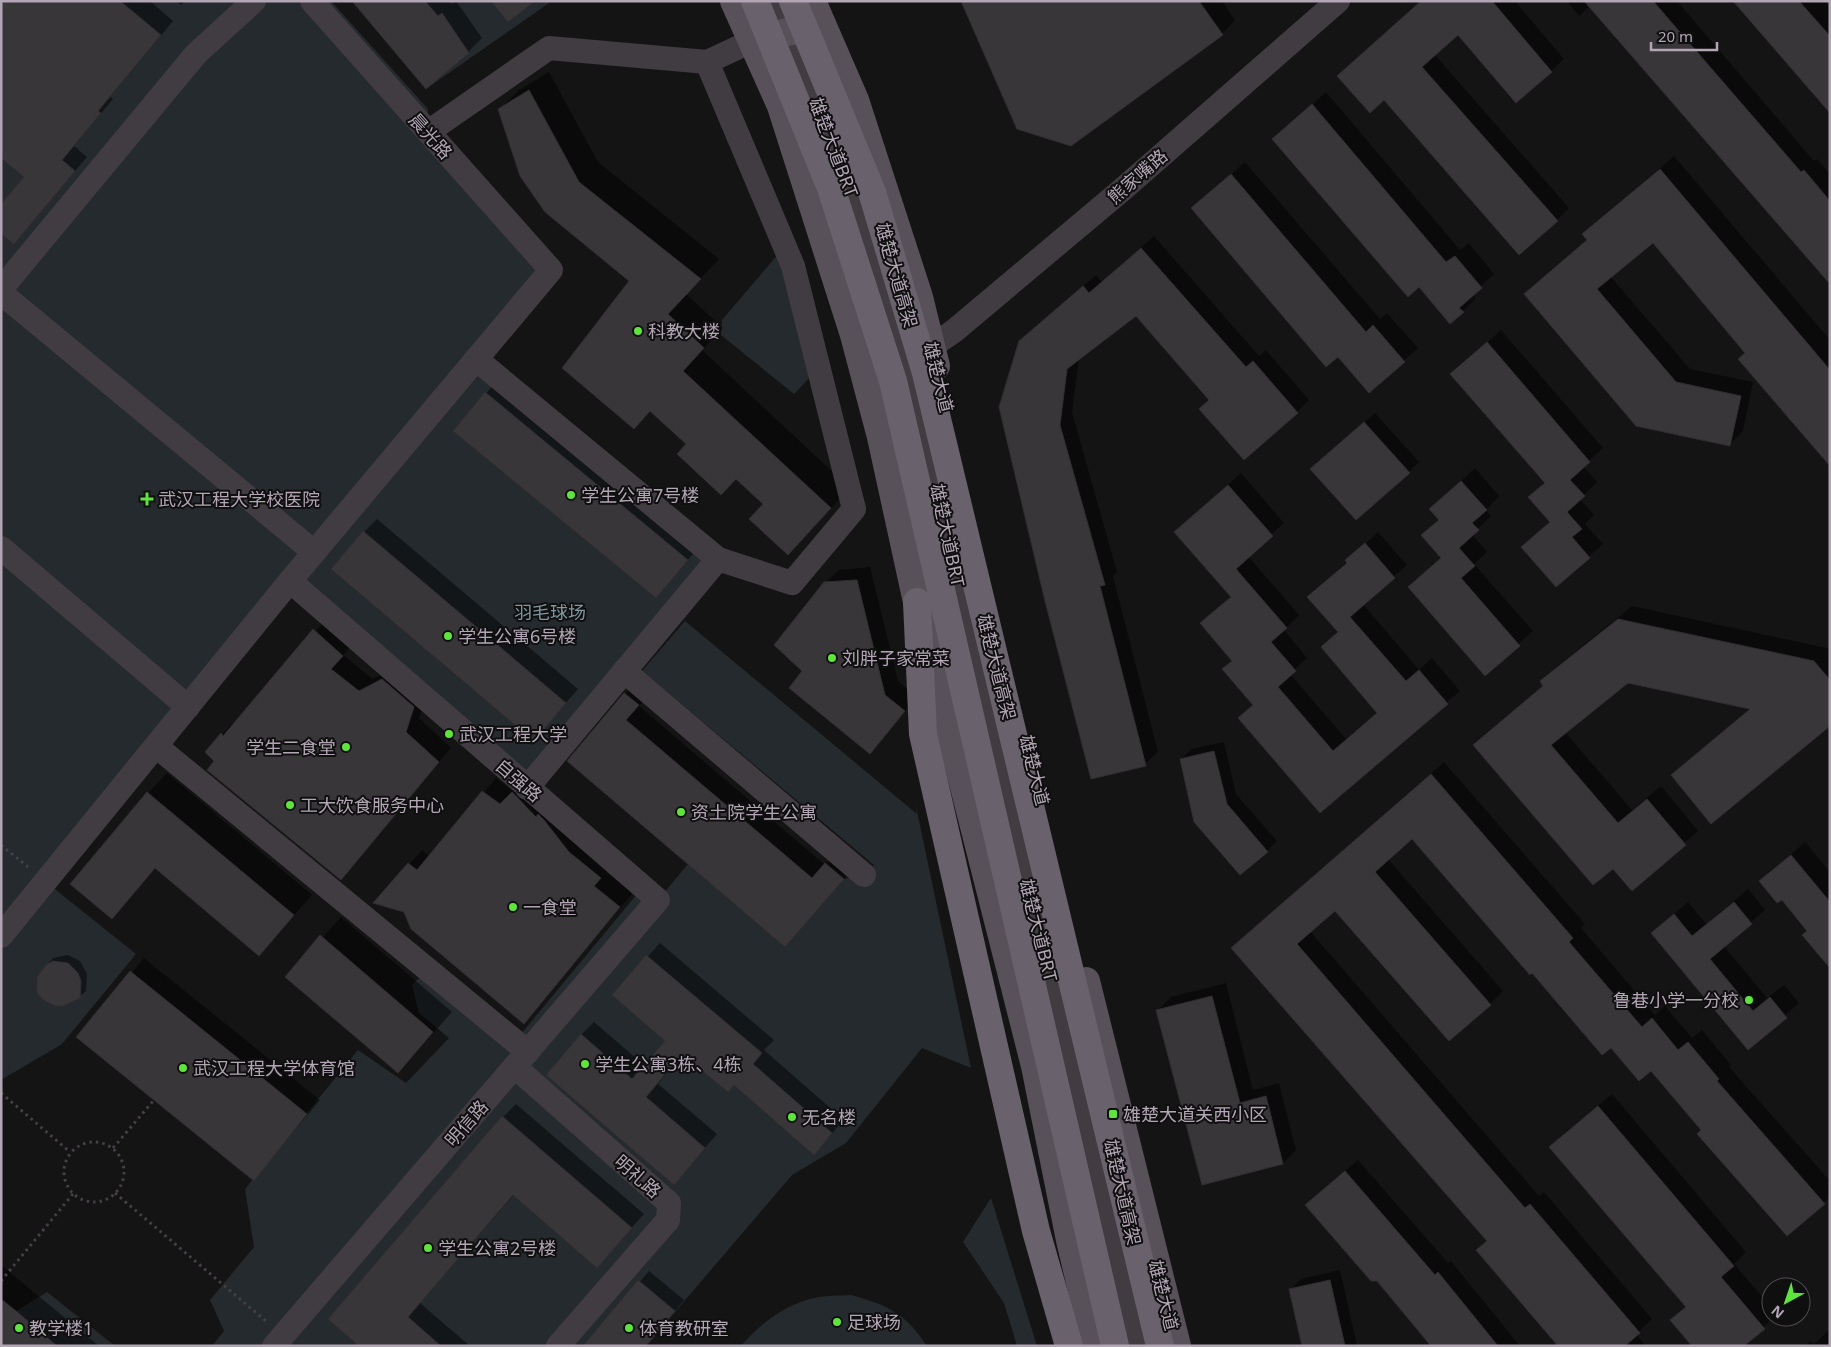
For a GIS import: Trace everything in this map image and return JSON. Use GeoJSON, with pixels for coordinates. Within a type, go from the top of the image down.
{"type":"FeatureCollection","features":[{"type":"Feature","properties":{"kind":"highway","name":"雄楚大道高架"},"geometry":{"type":"LineString","coordinates":[[755,1],[831,188],[893,381],[1115,1346]]}},
{"type":"Feature","properties":{"kind":"highway","name":"雄楚大道高架"},"geometry":{"type":"LineString","coordinates":[[793,1],[872,192],[926,373],[1160,1346]]}},
{"type":"Feature","properties":{"kind":"highway"},"geometry":{"type":"LineString","coordinates":[[917,602],[922,734],[1036,1231],[1069,1346]]}},
{"type":"Feature","properties":{"kind":"main road"},"geometry":{"type":"LineString","coordinates":[[734,1],[781,106],[854,334],[881,437],[917,602],[1035,1066],[1070,1240],[1095,1346]]}},
{"type":"Feature","properties":{"kind":"main road","name":"雄楚大道"},"geometry":{"type":"LineString","coordinates":[[812,1],[855,100],[919,297],[1177,1346]]}},
{"type":"Feature","properties":{"kind":"main road"},"geometry":{"type":"LineString","coordinates":[[769,80],[765,57],[777,34],[793,29],[815,33],[835,54]]}},
{"type":"Feature","properties":{"kind":"street"},"geometry":{"type":"LineString","coordinates":[[1,289],[196,54],[254,1]]}},
{"type":"Feature","properties":{"kind":"street","name":"晨光路"},"geometry":{"type":"LineString","coordinates":[[312,1],[550,270],[476,359]]}},
{"type":"Feature","properties":{"kind":"street","name":"雄楚大道BRT"},"geometry":{"type":"LineString","coordinates":[[775,1],[849,182],[899,334],[936,478],[982,694],[1139,1346]]}},
{"type":"Feature","properties":{"kind":"street","name":"熊家嘴路"},"geometry":{"type":"LineString","coordinates":[[932,346],[954,331],[1108,201],[1338,1]]}},
{"type":"Feature","properties":{"kind":"street"},"geometry":{"type":"LineString","coordinates":[[428,132],[548,48],[707,62],[739,47]]}},
{"type":"Feature","properties":{"kind":"street"},"geometry":{"type":"LineString","coordinates":[[1,936],[290,581],[476,359],[718,559],[792,583],[854,509],[793,266],[707,62]]}},
{"type":"Feature","properties":{"kind":"street"},"geometry":{"type":"LineString","coordinates":[[1,293],[314,552]]}},
{"type":"Feature","properties":{"kind":"street"},"geometry":{"type":"LineString","coordinates":[[1,548],[188,706]]}},
{"type":"Feature","properties":{"kind":"street"},"geometry":{"type":"LineString","coordinates":[[527,788],[718,559]]}},
{"type":"Feature","properties":{"kind":"street","name":"自强路"},"geometry":{"type":"LineString","coordinates":[[290,581],[658,900]]}},
{"type":"Feature","properties":{"kind":"street"},"geometry":{"type":"LineString","coordinates":[[624,671],[864,875]]}},
{"type":"Feature","properties":{"kind":"street"},"geometry":{"type":"LineString","coordinates":[[156,746],[521,1060]]}},
{"type":"Feature","properties":{"kind":"street","name":"明信路"},"geometry":{"type":"LineString","coordinates":[[278,1340],[658,900]]}},
{"type":"Feature","properties":{"kind":"street","name":"明礼路"},"geometry":{"type":"LineString","coordinates":[[521,1060],[669,1203],[668,1220],[558,1346]]}},
{"type":"Feature","properties":{"kind":"path"},"geometry":{"type":"LineString","coordinates":[[1,845],[45,882]]}},
{"type":"Feature","properties":{"kind":"path"},"geometry":{"type":"LineString","coordinates":[[1,1093],[70,1152]]}},
{"type":"Feature","properties":{"kind":"path"},"geometry":{"type":"LineString","coordinates":[[113,1148],[154,1100]]}},
{"type":"Feature","properties":{"kind":"path"},"geometry":{"type":"LineString","coordinates":[[93,1141],[104,1142],[113,1148],[121,1157],[124,1167],[124,1178],[115,1193],[102,1201],[81,1200],[73,1194],[65,1183],[64,1162],[70,1152],[78,1145],[93,1141]]}},
{"type":"Feature","properties":{"kind":"path"},"geometry":{"type":"LineString","coordinates":[[115,1193],[278,1340]]}},
{"type":"Feature","properties":{"kind":"path"},"geometry":{"type":"LineString","coordinates":[[1,1280],[73,1194]]}},
{"type":"Feature","properties":{"kind":"green space","name":"羽毛球场"},"geometry":{"type":"Polygon","coordinates":[[[1,1],[331,1],[428,109],[428,132],[551,270],[476,359],[718,559],[527,788],[290,581],[46,882],[136,954],[62,1044],[1,1080],[1,1]]]}},
{"type":"Feature","properties":{"kind":"green space"},"geometry":{"type":"Polygon","coordinates":[[[352,1],[552,1],[426,89],[352,1]]]}},
{"type":"Feature","properties":{"kind":"green space"},"geometry":{"type":"Polygon","coordinates":[[[779,253],[813,374],[794,394],[721,335],[722,320],[779,253]]]}},
{"type":"Feature","properties":{"kind":"green space"},"geometry":{"type":"Polygon","coordinates":[[[685,621],[917,814],[914,797],[971,1068],[922,1048],[846,1143],[792,1175],[646,1346],[212,1346],[224,1331],[210,1300],[254,1247],[245,1189],[358,1050],[406,1083],[449,1038],[419,1013],[412,985],[427,970],[515,1041],[643,887],[658,900],[688,864],[785,947],[844,879],[864,875],[874,865],[642,671],[685,621]]]}},
{"type":"Feature","properties":{"kind":"green space"},"geometry":{"type":"Polygon","coordinates":[[[991,1198],[1037,1346],[1017,1346],[1004,1303],[963,1242],[991,1198]]]}},
{"type":"Feature","properties":{"kind":"green space"},"geometry":{"type":"Polygon","coordinates":[[[47,1292],[115,1346],[1,1346],[1,1299],[16,1311],[47,1292]]]}},
{"type":"Feature","properties":{"kind":"green space","name":"足球场"},"geometry":{"type":"Polygon","coordinates":[[[851,1295],[876,1303],[895,1312],[911,1325],[927,1346],[741,1346],[765,1322],[784,1310],[820,1297],[851,1295]]]}},
{"type":"Feature","properties":{"kind":"building"},"geometry":{"type":"Polygon","coordinates":[[[1,1],[120,1],[161,35],[98,111],[101,113],[62,160],[75,171],[14,244],[1,234],[1,204],[24,177],[1,158],[1,1]]]}},
{"type":"Feature","properties":{"kind":"building"},"geometry":{"type":"Polygon","coordinates":[[[352,1],[425,1],[438,16],[442,13],[469,53],[426,89],[352,1]]]}},
{"type":"Feature","properties":{"kind":"building"},"geometry":{"type":"Polygon","coordinates":[[[491,1],[535,1],[508,22],[491,1]]]}},
{"type":"Feature","properties":{"kind":"building"},"geometry":{"type":"Polygon","coordinates":[[[961,1],[1199,1],[1223,35],[1071,146],[1017,129],[961,1]]]}},
{"type":"Feature","properties":{"kind":"building"},"geometry":{"type":"Polygon","coordinates":[[[1421,1],[1492,1],[1552,72],[1516,103],[1458,35],[1422,67],[1558,221],[1519,255],[1384,100],[1370,113],[1337,76],[1421,1]]]}},
{"type":"Feature","properties":{"kind":"building"},"geometry":{"type":"Polygon","coordinates":[[[1584,1],[1653,1],[1801,172],[1804,170],[1830,201],[1830,284],[1584,1]]]}},
{"type":"Feature","properties":{"kind":"building"},"geometry":{"type":"Polygon","coordinates":[[[1733,1],[1799,1],[1830,36],[1830,113],[1733,1]]]}},
{"type":"Feature","properties":{"kind":"building","name":"科教大楼"},"geometry":{"type":"Polygon","coordinates":[[[529,90],[579,182],[701,279],[668,314],[704,348],[683,371],[831,508],[788,555],[749,519],[763,504],[736,479],[721,495],[677,454],[686,444],[650,411],[634,429],[562,368],[629,281],[545,212],[520,176],[498,109],[529,90]]]}},
{"type":"Feature","properties":{"kind":"building"},"geometry":{"type":"Polygon","coordinates":[[[1312,104],[1446,262],[1455,256],[1482,288],[1459,308],[1464,312],[1450,324],[1419,287],[1408,297],[1272,139],[1312,104]]]}},
{"type":"Feature","properties":{"kind":"building"},"geometry":{"type":"Polygon","coordinates":[[[1660,169],[1830,370],[1830,466],[1738,359],[1745,353],[1653,243],[1597,289],[1676,382],[1741,396],[1730,446],[1636,426],[1524,294],[1587,240],[1582,234],[1660,169]]]}},
{"type":"Feature","properties":{"kind":"building"},"geometry":{"type":"Polygon","coordinates":[[[1231,174],[1366,332],[1373,325],[1405,362],[1369,393],[1338,357],[1326,367],[1191,208],[1231,174]]]}},
{"type":"Feature","properties":{"kind":"building"},"geometry":{"type":"Polygon","coordinates":[[[1141,248],[1246,367],[1253,361],[1298,413],[1244,460],[1199,409],[1209,400],[1136,316],[1067,369],[1060,425],[1105,585],[1100,586],[1146,766],[1091,779],[1045,601],[999,407],[1019,341],[1083,286],[1089,293],[1141,248]]]}},
{"type":"Feature","properties":{"kind":"building"},"geometry":{"type":"Polygon","coordinates":[[[1487,342],[1590,462],[1570,480],[1585,496],[1567,512],[1582,529],[1572,537],[1590,558],[1556,587],[1521,547],[1550,522],[1528,497],[1545,483],[1450,374],[1487,342]]]}},
{"type":"Feature","properties":{"kind":"building","name":"学生公寓7号楼"},"geometry":{"type":"Polygon","coordinates":[[[485,392],[688,560],[656,598],[453,431],[485,392]]]}},
{"type":"Feature","properties":{"kind":"building"},"geometry":{"type":"Polygon","coordinates":[[[1364,422],[1410,473],[1356,520],[1310,469],[1364,422]]]}},
{"type":"Feature","properties":{"kind":"building"},"geometry":{"type":"Polygon","coordinates":[[[1461,481],[1487,510],[1472,523],[1479,530],[1459,548],[1475,566],[1461,578],[1520,646],[1485,676],[1408,587],[1441,558],[1421,535],[1439,520],[1429,509],[1461,481]]]}},
{"type":"Feature","properties":{"kind":"building"},"geometry":{"type":"Polygon","coordinates":[[[1228,485],[1273,536],[1236,569],[1287,628],[1271,642],[1296,671],[1278,687],[1333,751],[1377,713],[1321,647],[1338,632],[1307,597],[1347,563],[1345,560],[1365,543],[1395,578],[1350,617],[1406,681],[1419,670],[1448,704],[1320,813],[1238,718],[1253,705],[1222,669],[1232,661],[1200,623],[1231,597],[1174,532],[1228,485]]]}},
{"type":"Feature","properties":{"kind":"building","name":"学生公寓6号楼"},"geometry":{"type":"Polygon","coordinates":[[[363,531],[566,703],[534,741],[331,569],[363,531]]]}},
{"type":"Feature","properties":{"kind":"building","name":"刘胖子家常菜"},"geometry":{"type":"Polygon","coordinates":[[[857,580],[885,695],[905,711],[870,754],[789,688],[802,671],[774,645],[824,582],[857,580]]]}},
{"type":"Feature","properties":{"kind":"building"},"geometry":{"type":"Polygon","coordinates":[[[1618,619],[1814,661],[1830,680],[1830,726],[1711,824],[1671,775],[1750,709],[1628,683],[1551,745],[1618,823],[1647,799],[1686,845],[1632,891],[1613,869],[1593,885],[1473,745],[1543,686],[1540,681],[1618,619]]]}},
{"type":"Feature","properties":{"kind":"building","name":"学生二食堂"},"geometry":{"type":"Polygon","coordinates":[[[313,629],[343,656],[331,669],[359,691],[382,679],[414,707],[406,732],[439,762],[341,880],[207,770],[214,761],[205,752],[221,733],[223,736],[313,629]]]}},
{"type":"Feature","properties":{"kind":"building","name":"资土院学生公寓"},"geometry":{"type":"Polygon","coordinates":[[[624,693],[639,705],[626,720],[812,878],[825,863],[844,879],[785,947],[567,761],[624,693]]]}},
{"type":"Feature","properties":{"kind":"building"},"geometry":{"type":"Polygon","coordinates":[[[1214,751],[1227,804],[1268,852],[1240,875],[1194,822],[1180,759],[1214,751]]]}},
{"type":"Feature","properties":{"kind":"building"},"geometry":{"type":"Polygon","coordinates":[[[1431,774],[1573,938],[1569,942],[1642,1027],[1652,1018],[1678,1050],[1688,1042],[1719,1079],[1717,1081],[1825,1204],[1787,1236],[1697,1134],[1701,1130],[1651,1071],[1639,1081],[1611,1048],[1602,1055],[1532,973],[1530,975],[1412,839],[1375,872],[1491,1005],[1449,1041],[1335,911],[1297,944],[1525,1208],[1530,1204],[1640,1333],[1625,1346],[1558,1346],[1476,1250],[1487,1241],[1231,948],[1431,774]]]}},
{"type":"Feature","properties":{"kind":"building"},"geometry":{"type":"Polygon","coordinates":[[[482,791],[500,804],[512,792],[536,817],[538,814],[544,820],[569,852],[601,878],[594,886],[620,907],[524,1024],[411,929],[404,912],[373,903],[408,863],[417,870],[482,791]]]}},
{"type":"Feature","properties":{"kind":"building"},"geometry":{"type":"Polygon","coordinates":[[[147,792],[294,915],[259,956],[155,868],[112,919],[70,884],[147,792]]]}},
{"type":"Feature","properties":{"kind":"building"},"geometry":{"type":"Polygon","coordinates":[[[1791,855],[1830,902],[1830,968],[1802,935],[1807,931],[1782,900],[1777,903],[1759,881],[1791,855]]]}},
{"type":"Feature","properties":{"kind":"building"},"geometry":{"type":"Polygon","coordinates":[[[1734,902],[1752,924],[1710,959],[1753,1011],[1770,997],[1787,1018],[1748,1050],[1651,933],[1674,914],[1692,936],[1734,902]]]}},
{"type":"Feature","properties":{"kind":"building"},"geometry":{"type":"Polygon","coordinates":[[[320,935],[433,1032],[398,1073],[285,977],[320,935]]]}},
{"type":"Feature","properties":{"kind":"building","name":"学生公寓3栋、4栋"},"geometry":{"type":"Polygon","coordinates":[[[646,955],[762,1053],[753,1064],[832,1133],[814,1155],[734,1085],[728,1092],[682,1054],[646,1097],[705,1148],[674,1185],[546,1075],[581,1034],[632,1079],[665,1041],[612,995],[646,955]]]}},
{"type":"Feature","properties":{"kind":"building"},"geometry":{"type":"Polygon","coordinates":[[[53,961],[68,963],[78,973],[81,981],[80,998],[63,1006],[55,1006],[42,999],[37,992],[37,977],[46,965],[53,961]]]}},
{"type":"Feature","properties":{"kind":"building","name":"武汉工程大学体育馆"},"geometry":{"type":"Polygon","coordinates":[[[130,971],[307,1114],[254,1181],[76,1037],[130,971]]]}},
{"type":"Feature","properties":{"kind":"building"},"geometry":{"type":"Polygon","coordinates":[[[1212,996],[1240,1103],[1266,1096],[1283,1164],[1202,1185],[1156,1010],[1212,996]]]}},
{"type":"Feature","properties":{"kind":"building"},"geometry":{"type":"Polygon","coordinates":[[[1598,1106],[1734,1266],[1721,1277],[1761,1324],[1761,1327],[1765,1329],[1744,1346],[1692,1346],[1670,1320],[1686,1307],[1549,1147],[1598,1106]]]}},
{"type":"Feature","properties":{"kind":"building","name":"学生公寓2号楼"},"geometry":{"type":"Polygon","coordinates":[[[502,1116],[632,1228],[597,1268],[513,1195],[408,1317],[441,1346],[359,1346],[328,1319],[502,1116]]]}},
{"type":"Feature","properties":{"kind":"building"},"geometry":{"type":"Polygon","coordinates":[[[1345,1171],[1435,1275],[1438,1272],[1498,1346],[1431,1346],[1377,1281],[1371,1281],[1305,1205],[1345,1171]]]}},
{"type":"Feature","properties":{"kind":"building","name":"体育教研室"},"geometry":{"type":"Polygon","coordinates":[[[638,1280],[675,1311],[646,1346],[583,1346],[638,1280]]]}},
{"type":"Feature","properties":{"kind":"building"},"geometry":{"type":"Polygon","coordinates":[[[1330,1280],[1345,1346],[1302,1346],[1289,1289],[1330,1280]]]}},
{"type":"Feature","properties":{"kind":"building","name":"教学楼1"},"geometry":{"type":"Polygon","coordinates":[[[1,1299],[16,1311],[57,1346],[1,1346],[1,1299]]]}},
{"type":"Feature","properties":{"kind":"place","name":"科教大楼"},"geometry":{"type":"Point","coordinates":[638,331]}},
{"type":"Feature","properties":{"kind":"place","name":"学生公寓7号楼"},"geometry":{"type":"Point","coordinates":[571,495]}},
{"type":"Feature","properties":{"kind":"place","name":"武汉工程大学校医院"},"geometry":{"type":"Point","coordinates":[147,499]}},
{"type":"Feature","properties":{"kind":"place","name":"学生公寓6号楼"},"geometry":{"type":"Point","coordinates":[448,636]}},
{"type":"Feature","properties":{"kind":"place","name":"刘胖子家常菜"},"geometry":{"type":"Point","coordinates":[832,658]}},
{"type":"Feature","properties":{"kind":"place","name":"武汉工程大学"},"geometry":{"type":"Point","coordinates":[449,734]}},
{"type":"Feature","properties":{"kind":"place","name":"学生二食堂"},"geometry":{"type":"Point","coordinates":[346,747]}},
{"type":"Feature","properties":{"kind":"place","name":"工大饮食服务中心"},"geometry":{"type":"Point","coordinates":[290,805]}},
{"type":"Feature","properties":{"kind":"place","name":"资土院学生公寓"},"geometry":{"type":"Point","coordinates":[681,812]}},
{"type":"Feature","properties":{"kind":"place","name":"一食堂"},"geometry":{"type":"Point","coordinates":[513,907]}},
{"type":"Feature","properties":{"kind":"place","name":"鲁巷小学一分校"},"geometry":{"type":"Point","coordinates":[1749,1000]}},
{"type":"Feature","properties":{"kind":"place","name":"学生公寓3栋、4栋"},"geometry":{"type":"Point","coordinates":[585,1064]}},
{"type":"Feature","properties":{"kind":"place","name":"武汉工程大学体育馆"},"geometry":{"type":"Point","coordinates":[183,1068]}},
{"type":"Feature","properties":{"kind":"place","name":"雄楚大道关西小区"},"geometry":{"type":"Point","coordinates":[1113,1114]}},
{"type":"Feature","properties":{"kind":"place","name":"无名楼"},"geometry":{"type":"Point","coordinates":[792,1117]}},
{"type":"Feature","properties":{"kind":"place","name":"学生公寓2号楼"},"geometry":{"type":"Point","coordinates":[428,1248]}},
{"type":"Feature","properties":{"kind":"place","name":"足球场"},"geometry":{"type":"Point","coordinates":[837,1322]}},
{"type":"Feature","properties":{"kind":"place","name":"教学楼1"},"geometry":{"type":"Point","coordinates":[19,1328]}},
{"type":"Feature","properties":{"kind":"place","name":"体育教研室"},"geometry":{"type":"Point","coordinates":[629,1328]}}]}
